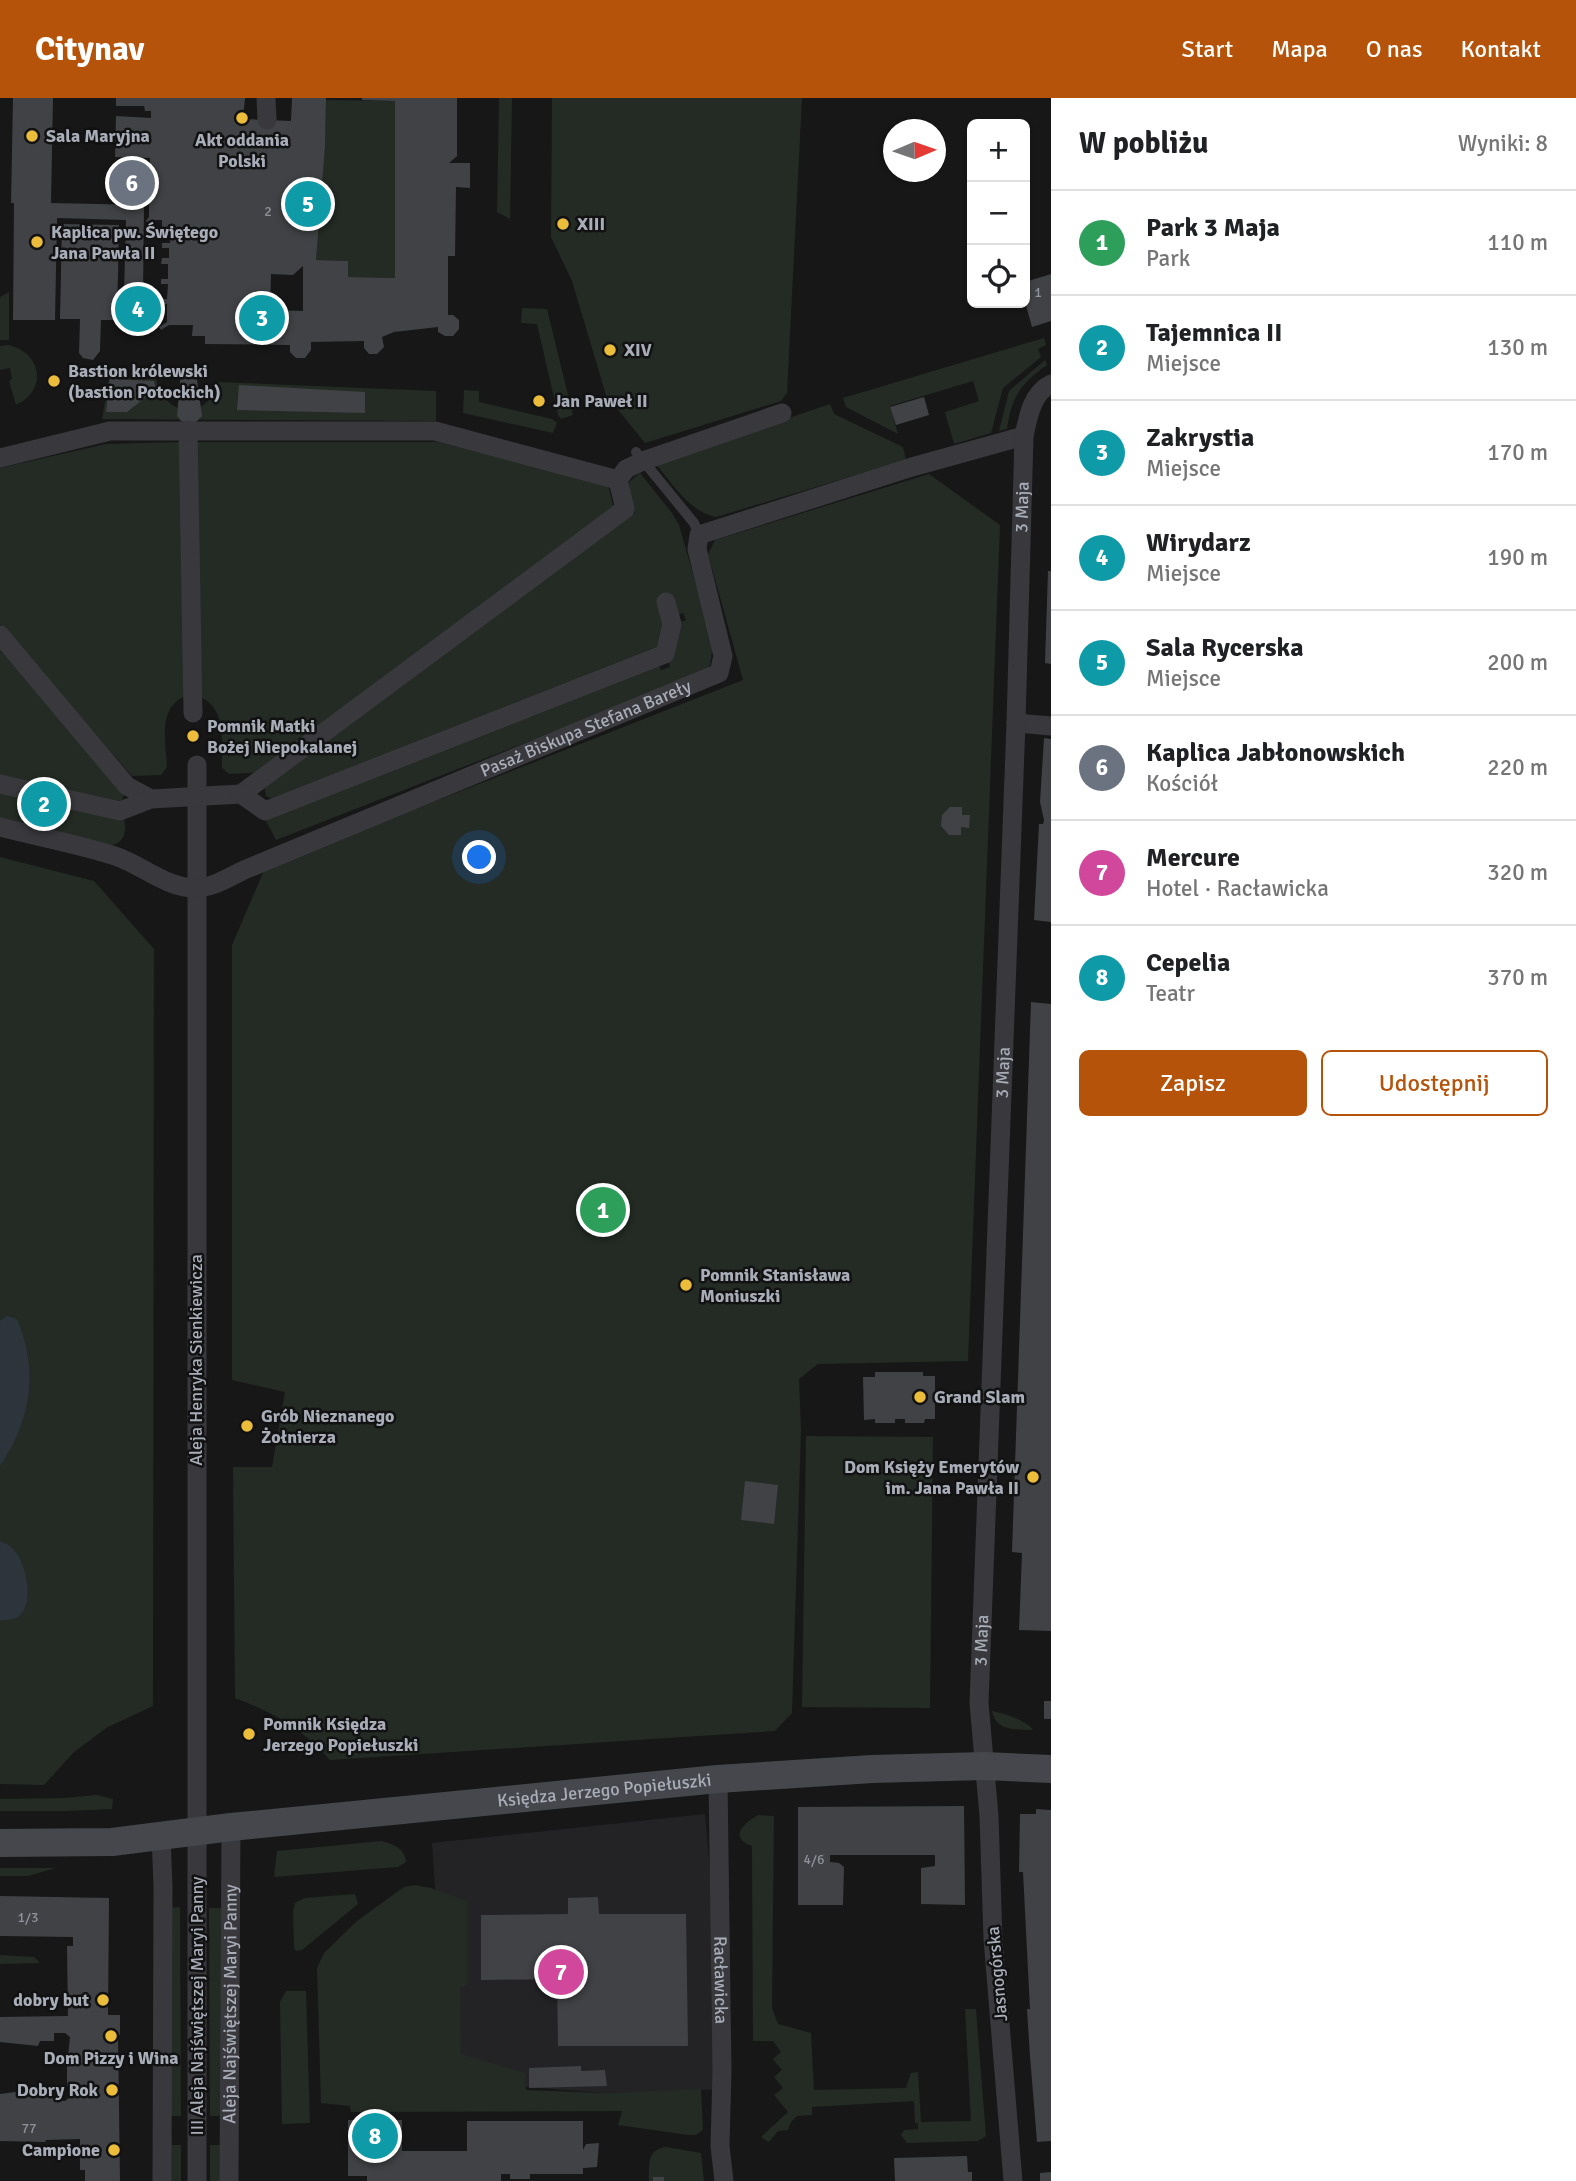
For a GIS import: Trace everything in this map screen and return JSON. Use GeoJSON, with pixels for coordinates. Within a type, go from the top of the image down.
{"type":"FeatureCollection","features":[{"type":"Feature","properties":{"kind":"main road","name":"Księdza Jerzego Popiełuszki"},"geometry":{"type":"LineString","coordinates":[[0,1843],[112,1842],[231,1827],[718,1779],[872,1769],[985,1766],[1051,1769]]}},
{"type":"Feature","properties":{"kind":"street"},"geometry":{"type":"LineString","coordinates":[[266,98],[267,120]]}},
{"type":"Feature","properties":{"kind":"street","name":"3 Maja"},"geometry":{"type":"LineString","coordinates":[[985,1766],[979,1703],[1016,723],[1024,436],[1030,409],[1049,385]]}},
{"type":"Feature","properties":{"kind":"street"},"geometry":{"type":"LineString","coordinates":[[0,784],[120,811],[151,799],[241,794],[625,509],[618,480],[639,456],[782,413]]}},
{"type":"Feature","properties":{"kind":"street"},"geometry":{"type":"LineString","coordinates":[[188,430],[192,713]]}},
{"type":"Feature","properties":{"kind":"street"},"geometry":{"type":"LineString","coordinates":[[0,458],[110,431],[435,431],[618,480]]}},
{"type":"Feature","properties":{"kind":"street"},"geometry":{"type":"LineString","coordinates":[[699,535],[912,467],[1024,436]]}},
{"type":"Feature","properties":{"kind":"street","name":"Pasaż Biskupa Stefana Bareły"},"geometry":{"type":"LineString","coordinates":[[198,888],[212,885],[719,673],[723,656],[697,549],[699,535]]}},
{"type":"Feature","properties":{"kind":"street"},"geometry":{"type":"LineString","coordinates":[[241,794],[265,811],[665,654],[672,624],[666,602]]}},
{"type":"Feature","properties":{"kind":"street"},"geometry":{"type":"LineString","coordinates":[[0,635],[127,786],[151,799]]}},
{"type":"Feature","properties":{"kind":"street"},"geometry":{"type":"LineString","coordinates":[[1016,723],[1051,726]]}},
{"type":"Feature","properties":{"kind":"street","name":"Aleja Henryka Sienkiewicza"},"geometry":{"type":"LineString","coordinates":[[197,765],[197,1831]]}},
{"type":"Feature","properties":{"kind":"street"},"geometry":{"type":"LineString","coordinates":[[0,827],[116,856],[172,884],[198,888]]}},
{"type":"Feature","properties":{"kind":"street","name":"Jasnogórska"},"geometry":{"type":"LineString","coordinates":[[985,1766],[993,1939],[1013,2181]]}},
{"type":"Feature","properties":{"kind":"street","name":"Racławicka"},"geometry":{"type":"LineString","coordinates":[[718,1779],[722,2071],[720,2146],[724,2181]]}},
{"type":"Feature","properties":{"kind":"street","name":"Aleja Najświętszej Maryi Panny"},"geometry":{"type":"LineString","coordinates":[[229,2181],[231,1827]]}},
{"type":"Feature","properties":{"kind":"street","name":"III Aleja Najświętszej Maryi Panny"},"geometry":{"type":"LineString","coordinates":[[197,1831],[197,2181]]}},
{"type":"Feature","properties":{"kind":"street"},"geometry":{"type":"LineString","coordinates":[[161,1836],[162,2181]]}},
{"type":"Feature","properties":{"kind":"lane"},"geometry":{"type":"LineString","coordinates":[[639,456],[694,523],[699,535]]}},
{"type":"Feature","properties":{"kind":"shaded area"},"geometry":{"type":"Polygon","coordinates":[[[499,98],[512,98],[510,219],[497,212],[499,98]]]}},
{"type":"Feature","properties":{"kind":"shaded area"},"geometry":{"type":"Polygon","coordinates":[[[552,98],[802,98],[787,393],[781,401],[645,443],[606,395],[572,281],[551,237],[552,98]]]}},
{"type":"Feature","properties":{"kind":"shaded area"},"geometry":{"type":"Polygon","coordinates":[[[326,100],[395,101],[395,278],[348,277],[348,261],[316,260],[326,100]]]}},
{"type":"Feature","properties":{"kind":"shaded area"},"geometry":{"type":"Polygon","coordinates":[[[9,292],[9,340],[0,340],[0,297],[9,292]]]}},
{"type":"Feature","properties":{"kind":"shaded area"},"geometry":{"type":"Polygon","coordinates":[[[522,308],[547,309],[573,415],[561,419],[558,415],[537,324],[521,323],[522,308]]]}},
{"type":"Feature","properties":{"kind":"shaded area"},"geometry":{"type":"Polygon","coordinates":[[[1044,338],[1046,345],[1038,349],[1041,357],[1003,388],[991,433],[954,444],[945,412],[979,401],[973,381],[890,406],[898,434],[846,407],[843,398],[1044,338]]]}},
{"type":"Feature","properties":{"kind":"shaded area"},"geometry":{"type":"Polygon","coordinates":[[[8,345],[28,355],[37,372],[33,391],[16,405],[9,381],[12,379],[10,368],[0,370],[0,346],[8,345]]]}},
{"type":"Feature","properties":{"kind":"shaded area"},"geometry":{"type":"Polygon","coordinates":[[[1045,360],[1047,365],[1019,392],[1007,429],[999,431],[1009,391],[1045,360]]]}},
{"type":"Feature","properties":{"kind":"shaded area"},"geometry":{"type":"Polygon","coordinates":[[[109,378],[156,379],[168,402],[183,410],[199,408],[207,402],[219,382],[436,391],[436,421],[102,419],[109,378]]]}},
{"type":"Feature","properties":{"kind":"shaded area"},"geometry":{"type":"Polygon","coordinates":[[[464,390],[479,391],[479,402],[552,419],[557,423],[553,433],[463,413],[464,390]]]}},
{"type":"Feature","properties":{"kind":"shaded area"},"geometry":{"type":"Polygon","coordinates":[[[830,404],[834,414],[903,447],[906,460],[716,517],[689,503],[655,463],[830,404]]]}},
{"type":"Feature","properties":{"kind":"shaded area"},"geometry":{"type":"Polygon","coordinates":[[[180,442],[186,696],[177,701],[167,717],[167,767],[161,775],[132,776],[0,624],[0,468],[106,444],[180,442]]]}},
{"type":"Feature","properties":{"kind":"shaded area"},"geometry":{"type":"Polygon","coordinates":[[[196,442],[438,442],[608,485],[614,509],[264,772],[229,774],[222,768],[219,718],[215,709],[199,696],[196,442]]]}},
{"type":"Feature","properties":{"kind":"shaded area"},"geometry":{"type":"Polygon","coordinates":[[[640,473],[679,525],[713,644],[710,665],[704,673],[276,840],[264,817],[658,663],[661,670],[670,667],[669,662],[681,622],[686,620],[683,613],[670,623],[660,649],[275,800],[266,796],[264,784],[617,520],[635,513],[627,489],[630,481],[640,473]]]}},
{"type":"Feature","properties":{"kind":"shaded area"},"geometry":{"type":"Polygon","coordinates":[[[929,474],[1000,525],[968,1361],[818,1364],[799,1379],[801,1430],[792,1713],[775,1731],[330,1760],[287,1723],[235,1698],[233,1467],[272,1467],[285,1392],[232,1380],[232,945],[265,868],[743,680],[708,554],[715,540],[929,474]]]}},
{"type":"Feature","properties":{"kind":"shaded area"},"geometry":{"type":"Polygon","coordinates":[[[0,650],[124,795],[122,801],[115,805],[0,777],[0,650]]]}},
{"type":"Feature","properties":{"kind":"shaded area"},"geometry":{"type":"Polygon","coordinates":[[[0,789],[124,819],[123,837],[118,843],[108,846],[0,819],[0,789]]]}},
{"type":"Feature","properties":{"kind":"shaded area"},"geometry":{"type":"Polygon","coordinates":[[[0,857],[94,881],[154,949],[153,1706],[106,1728],[73,1753],[44,1785],[0,1784],[0,857]]]}},
{"type":"Feature","properties":{"kind":"shaded area"},"geometry":{"type":"Polygon","coordinates":[[[7,1316],[17,1319],[28,1358],[29,1376],[25,1413],[11,1448],[0,1466],[0,1321],[7,1316]]]}},
{"type":"Feature","properties":{"kind":"shaded area"},"geometry":{"type":"Polygon","coordinates":[[[806,1436],[933,1437],[930,1708],[802,1707],[806,1436]]]}},
{"type":"Feature","properties":{"kind":"shaded area"},"geometry":{"type":"Polygon","coordinates":[[[0,1541],[10,1546],[20,1559],[28,1589],[25,1608],[19,1616],[8,1620],[0,1620],[0,1541]]]}},
{"type":"Feature","properties":{"kind":"shaded area"},"geometry":{"type":"Polygon","coordinates":[[[992,1711],[1014,1717],[1033,1729],[1002,1726],[994,1718],[992,1711]]]}},
{"type":"Feature","properties":{"kind":"shaded area"},"geometry":{"type":"Polygon","coordinates":[[[97,1795],[113,1799],[112,1809],[0,1811],[0,1799],[97,1795]]]}},
{"type":"Feature","properties":{"kind":"shaded area"},"geometry":{"type":"Polygon","coordinates":[[[705,1814],[729,2089],[606,2093],[448,2081],[432,1843],[705,1814]]]}},
{"type":"Feature","properties":{"kind":"shaded area"},"geometry":{"type":"Polygon","coordinates":[[[758,1815],[774,1816],[772,2008],[778,2024],[811,2033],[814,2090],[906,2088],[911,2073],[918,2072],[921,2122],[971,2121],[965,2009],[976,2009],[986,2136],[978,2141],[907,2143],[901,2135],[904,2130],[918,2129],[918,2123],[915,2123],[914,2101],[812,2107],[812,2115],[797,2116],[788,2130],[778,2131],[769,2142],[761,2137],[788,2112],[774,2095],[783,2088],[774,2077],[782,2070],[773,2059],[781,2052],[773,2041],[753,2041],[752,1846],[741,1839],[740,1831],[758,1815]]]}},
{"type":"Feature","properties":{"kind":"shaded area"},"geometry":{"type":"Polygon","coordinates":[[[382,1841],[401,1850],[406,1862],[398,1867],[274,1877],[277,1851],[382,1841]]]}},
{"type":"Feature","properties":{"kind":"shaded area"},"geometry":{"type":"Polygon","coordinates":[[[0,1868],[56,1868],[28,1876],[0,1876],[0,1868]]]}},
{"type":"Feature","properties":{"kind":"shaded area"},"geometry":{"type":"Polygon","coordinates":[[[415,1885],[467,1901],[467,1985],[460,1988],[461,2054],[525,2073],[526,2090],[606,2093],[701,2089],[703,2130],[696,2135],[688,2135],[618,2125],[622,2111],[351,2112],[350,2106],[321,2103],[317,1968],[324,1953],[357,1921],[404,1887],[415,1885]]]}},
{"type":"Feature","properties":{"kind":"shaded area"},"geometry":{"type":"Polygon","coordinates":[[[355,1894],[358,1904],[302,1950],[294,1949],[295,1903],[305,1898],[355,1894]]]}},
{"type":"Feature","properties":{"kind":"shaded area"},"geometry":{"type":"Polygon","coordinates":[[[180,1907],[181,2116],[168,2116],[167,1908],[180,1907]]]}},
{"type":"Feature","properties":{"kind":"shaded area"},"geometry":{"type":"Polygon","coordinates":[[[209,1908],[222,1908],[222,2116],[210,2116],[209,1908]]]}},
{"type":"Feature","properties":{"kind":"shaded area"},"geometry":{"type":"Polygon","coordinates":[[[0,1955],[34,1957],[40,1963],[0,1964],[0,1955]]]}},
{"type":"Feature","properties":{"kind":"shaded area"},"geometry":{"type":"Polygon","coordinates":[[[286,1991],[306,1991],[310,2123],[282,2124],[280,2002],[286,1991]]]}},
{"type":"Feature","properties":{"kind":"shaded area"},"geometry":{"type":"Polygon","coordinates":[[[168,2145],[181,2145],[181,2181],[168,2181],[168,2145]]]}},
{"type":"Feature","properties":{"kind":"shaded area"},"geometry":{"type":"Polygon","coordinates":[[[210,2145],[222,2145],[223,2181],[210,2181],[210,2145]]]}},
{"type":"Feature","properties":{"kind":"shaded area"},"geometry":{"type":"Polygon","coordinates":[[[666,2147],[701,2153],[704,2181],[649,2181],[652,2154],[666,2147]]]}},
{"type":"Feature","properties":{"kind":"building"},"geometry":{"type":"Polygon","coordinates":[[[13,98],[53,98],[51,203],[144,205],[143,295],[154,294],[152,326],[121,324],[126,220],[57,218],[55,320],[13,320],[13,98]]]}},
{"type":"Feature","properties":{"kind":"building"},"geometry":{"type":"Polygon","coordinates":[[[116,98],[245,98],[243,119],[291,121],[292,98],[326,98],[316,260],[348,261],[348,277],[395,278],[395,101],[362,98],[457,98],[457,156],[449,163],[470,163],[470,188],[456,187],[455,256],[448,256],[448,315],[459,320],[459,329],[453,336],[438,332],[438,327],[394,332],[382,337],[384,347],[377,354],[369,354],[364,348],[364,341],[311,342],[311,350],[305,358],[296,358],[290,352],[290,345],[205,344],[205,336],[192,336],[193,325],[169,325],[161,330],[159,327],[167,322],[167,304],[161,304],[161,299],[167,299],[168,284],[161,284],[161,279],[168,279],[168,264],[161,264],[162,258],[169,258],[169,248],[162,248],[162,243],[170,243],[170,234],[159,229],[162,227],[162,220],[152,220],[149,224],[146,221],[149,217],[149,202],[115,202],[115,162],[150,163],[150,158],[115,157],[116,116],[151,118],[151,111],[145,111],[144,106],[116,106],[116,98]],[[303,266],[293,275],[271,274],[270,310],[303,311],[303,266]]]}},
{"type":"Feature","properties":{"kind":"building"},"geometry":{"type":"Polygon","coordinates":[[[62,224],[119,225],[117,320],[101,320],[100,351],[93,360],[83,358],[79,353],[80,319],[60,319],[62,224]]]}},
{"type":"Feature","properties":{"kind":"building"},"geometry":{"type":"Polygon","coordinates":[[[1051,274],[1051,321],[1032,327],[1027,308],[1030,308],[1030,280],[1051,274]]]}},
{"type":"Feature","properties":{"kind":"building"},"geometry":{"type":"Polygon","coordinates":[[[181,371],[196,372],[202,416],[196,422],[187,423],[177,416],[181,371]]]}},
{"type":"Feature","properties":{"kind":"building"},"geometry":{"type":"Polygon","coordinates":[[[110,379],[154,381],[156,389],[127,412],[106,412],[110,379]]]}},
{"type":"Feature","properties":{"kind":"building"},"geometry":{"type":"Polygon","coordinates":[[[239,385],[365,392],[365,413],[237,410],[239,385]]]}},
{"type":"Feature","properties":{"kind":"building"},"geometry":{"type":"Polygon","coordinates":[[[924,397],[929,415],[896,425],[890,407],[924,397]]]}},
{"type":"Feature","properties":{"kind":"building"},"geometry":{"type":"Polygon","coordinates":[[[1048,571],[1051,571],[1051,664],[1045,663],[1048,571]]]}},
{"type":"Feature","properties":{"kind":"building"},"geometry":{"type":"Polygon","coordinates":[[[1044,738],[1051,739],[1051,922],[1034,920],[1039,824],[1043,824],[1044,820],[1040,802],[1044,738]]]}},
{"type":"Feature","properties":{"kind":"building"},"geometry":{"type":"Polygon","coordinates":[[[950,807],[962,807],[962,815],[970,815],[969,828],[961,827],[961,835],[949,835],[941,826],[942,815],[950,807]]]}},
{"type":"Feature","properties":{"kind":"building"},"geometry":{"type":"Polygon","coordinates":[[[1031,1002],[1051,1004],[1051,1631],[1019,1630],[1022,1553],[1012,1552],[1031,1002]]]}},
{"type":"Feature","properties":{"kind":"building"},"geometry":{"type":"Polygon","coordinates":[[[875,1372],[923,1372],[923,1376],[935,1376],[935,1419],[925,1419],[924,1423],[905,1423],[905,1419],[895,1419],[895,1423],[864,1420],[863,1377],[875,1377],[875,1372]]]}},
{"type":"Feature","properties":{"kind":"building","name":"Grób Nieznanego Żołnierza"},"geometry":{"type":"Polygon","coordinates":[[[240,1421],[254,1421],[253,1431],[240,1430],[240,1421]]]}},
{"type":"Feature","properties":{"kind":"building"},"geometry":{"type":"Polygon","coordinates":[[[745,1481],[778,1485],[774,1524],[741,1520],[745,1481]]]}},
{"type":"Feature","properties":{"kind":"building"},"geometry":{"type":"Polygon","coordinates":[[[1044,1701],[1051,1701],[1051,1719],[1044,1719],[1044,1701]]]}},
{"type":"Feature","properties":{"kind":"building"},"geometry":{"type":"Polygon","coordinates":[[[964,1806],[965,1905],[921,1904],[921,1868],[935,1866],[935,1855],[830,1855],[830,1862],[844,1867],[843,1905],[798,1905],[798,1807],[964,1806]]]}},
{"type":"Feature","properties":{"kind":"building"},"geometry":{"type":"Polygon","coordinates":[[[1036,1809],[1051,1810],[1051,2141],[1037,2142],[1027,2009],[1030,2009],[1023,1872],[1019,1872],[1020,1814],[1036,1814],[1036,1809]]]}},
{"type":"Feature","properties":{"kind":"building"},"geometry":{"type":"Polygon","coordinates":[[[0,1896],[109,1898],[108,2015],[120,2015],[120,2181],[85,2181],[85,2170],[80,2170],[80,2139],[45,2142],[0,2141],[0,2094],[38,2089],[40,2093],[54,2093],[55,2100],[65,2101],[70,2097],[67,2066],[70,2037],[65,2033],[54,2033],[54,2041],[40,2041],[38,2046],[0,2042],[0,2017],[68,2016],[67,1946],[73,1946],[73,1937],[0,1936],[0,1896]]]}},
{"type":"Feature","properties":{"kind":"building"},"geometry":{"type":"Polygon","coordinates":[[[598,1897],[599,1914],[686,1914],[688,2046],[558,2046],[557,1979],[481,1980],[481,1915],[568,1914],[568,1898],[598,1897]]]}},
{"type":"Feature","properties":{"kind":"building"},"geometry":{"type":"Polygon","coordinates":[[[581,2066],[581,2071],[605,2070],[607,2086],[529,2088],[529,2068],[581,2066]]]}},
{"type":"Feature","properties":{"kind":"building"},"geometry":{"type":"Polygon","coordinates":[[[348,2120],[402,2120],[402,2151],[467,2151],[467,2121],[583,2121],[583,2150],[586,2144],[599,2143],[597,2167],[583,2168],[583,2174],[530,2174],[530,2179],[510,2179],[510,2174],[501,2174],[501,2181],[367,2181],[367,2176],[348,2176],[348,2120]]]}},
{"type":"Feature","properties":{"kind":"building"},"geometry":{"type":"Polygon","coordinates":[[[967,2156],[968,2172],[972,2172],[972,2181],[895,2181],[894,2158],[967,2156]]]}},
{"type":"Feature","properties":{"kind":"building"},"geometry":{"type":"Polygon","coordinates":[[[1051,2172],[1051,2181],[1040,2181],[1040,2173],[1051,2172]]]}},
{"type":"Feature","properties":{"kind":"building"},"geometry":{"type":"Polygon","coordinates":[[[653,2177],[664,2177],[664,2181],[653,2181],[653,2177]]]}},
{"type":"Feature","properties":{"kind":"place","name":"Akt oddania Polski"},"geometry":{"type":"Point","coordinates":[242,118]}},
{"type":"Feature","properties":{"kind":"place","name":"Sala Maryjna"},"geometry":{"type":"Point","coordinates":[32,136]}},
{"type":"Feature","properties":{"kind":"place","name":"Kaplica Jabłonowskich"},"geometry":{"type":"Point","coordinates":[132,183]}},
{"type":"Feature","properties":{"kind":"place","name":"Sala Rycerska"},"geometry":{"type":"Point","coordinates":[308,204]}},
{"type":"Feature","properties":{"kind":"place","name":"XIII"},"geometry":{"type":"Point","coordinates":[563,224]}},
{"type":"Feature","properties":{"kind":"place","name":"Kaplica pw. Świętego Jana Pawła II"},"geometry":{"type":"Point","coordinates":[37,242]}},
{"type":"Feature","properties":{"kind":"place","name":"Wirydarz"},"geometry":{"type":"Point","coordinates":[138,309]}},
{"type":"Feature","properties":{"kind":"place","name":"Zakrystia"},"geometry":{"type":"Point","coordinates":[262,318]}},
{"type":"Feature","properties":{"kind":"place","name":"XIV"},"geometry":{"type":"Point","coordinates":[610,350]}},
{"type":"Feature","properties":{"kind":"place","name":"Bastion królewski (bastion Potockich)"},"geometry":{"type":"Point","coordinates":[54,381]}},
{"type":"Feature","properties":{"kind":"place","name":"Jan Paweł II"},"geometry":{"type":"Point","coordinates":[539,401]}},
{"type":"Feature","properties":{"kind":"place","name":"Pomnik Matki Bożej Niepokalanej"},"geometry":{"type":"Point","coordinates":[193,736]}},
{"type":"Feature","properties":{"kind":"place","name":"Tajemnica II"},"geometry":{"type":"Point","coordinates":[44,804]}},
{"type":"Feature","properties":{"kind":"place","name":"Park 3 Maja"},"geometry":{"type":"Point","coordinates":[603,1210]}},
{"type":"Feature","properties":{"kind":"place","name":"Pomnik Stanisława Moniuszki"},"geometry":{"type":"Point","coordinates":[686,1285]}},
{"type":"Feature","properties":{"kind":"place","name":"Grand Slam"},"geometry":{"type":"Point","coordinates":[920,1397]}},
{"type":"Feature","properties":{"kind":"place","name":"Grób Nieznanego Żołnierza"},"geometry":{"type":"Point","coordinates":[247,1426]}},
{"type":"Feature","properties":{"kind":"place","name":"Dom Księży Emerytów im. Jana Pawła II"},"geometry":{"type":"Point","coordinates":[1033,1477]}},
{"type":"Feature","properties":{"kind":"place","name":"Pomnik Księdza Jerzego Popiełuszki"},"geometry":{"type":"Point","coordinates":[249,1734]}},
{"type":"Feature","properties":{"kind":"place","name":"Mercure"},"geometry":{"type":"Point","coordinates":[561,1972]}},
{"type":"Feature","properties":{"kind":"place","name":"dobry but"},"geometry":{"type":"Point","coordinates":[103,2000]}},
{"type":"Feature","properties":{"kind":"place","name":"Dom Pizzy i Wina"},"geometry":{"type":"Point","coordinates":[111,2036]}},
{"type":"Feature","properties":{"kind":"place","name":"Dobry Rok"},"geometry":{"type":"Point","coordinates":[112,2090]}},
{"type":"Feature","properties":{"kind":"place","name":"Cepelia"},"geometry":{"type":"Point","coordinates":[375,2136]}},
{"type":"Feature","properties":{"kind":"place","name":"Campione"},"geometry":{"type":"Point","coordinates":[114,2150]}}]}
